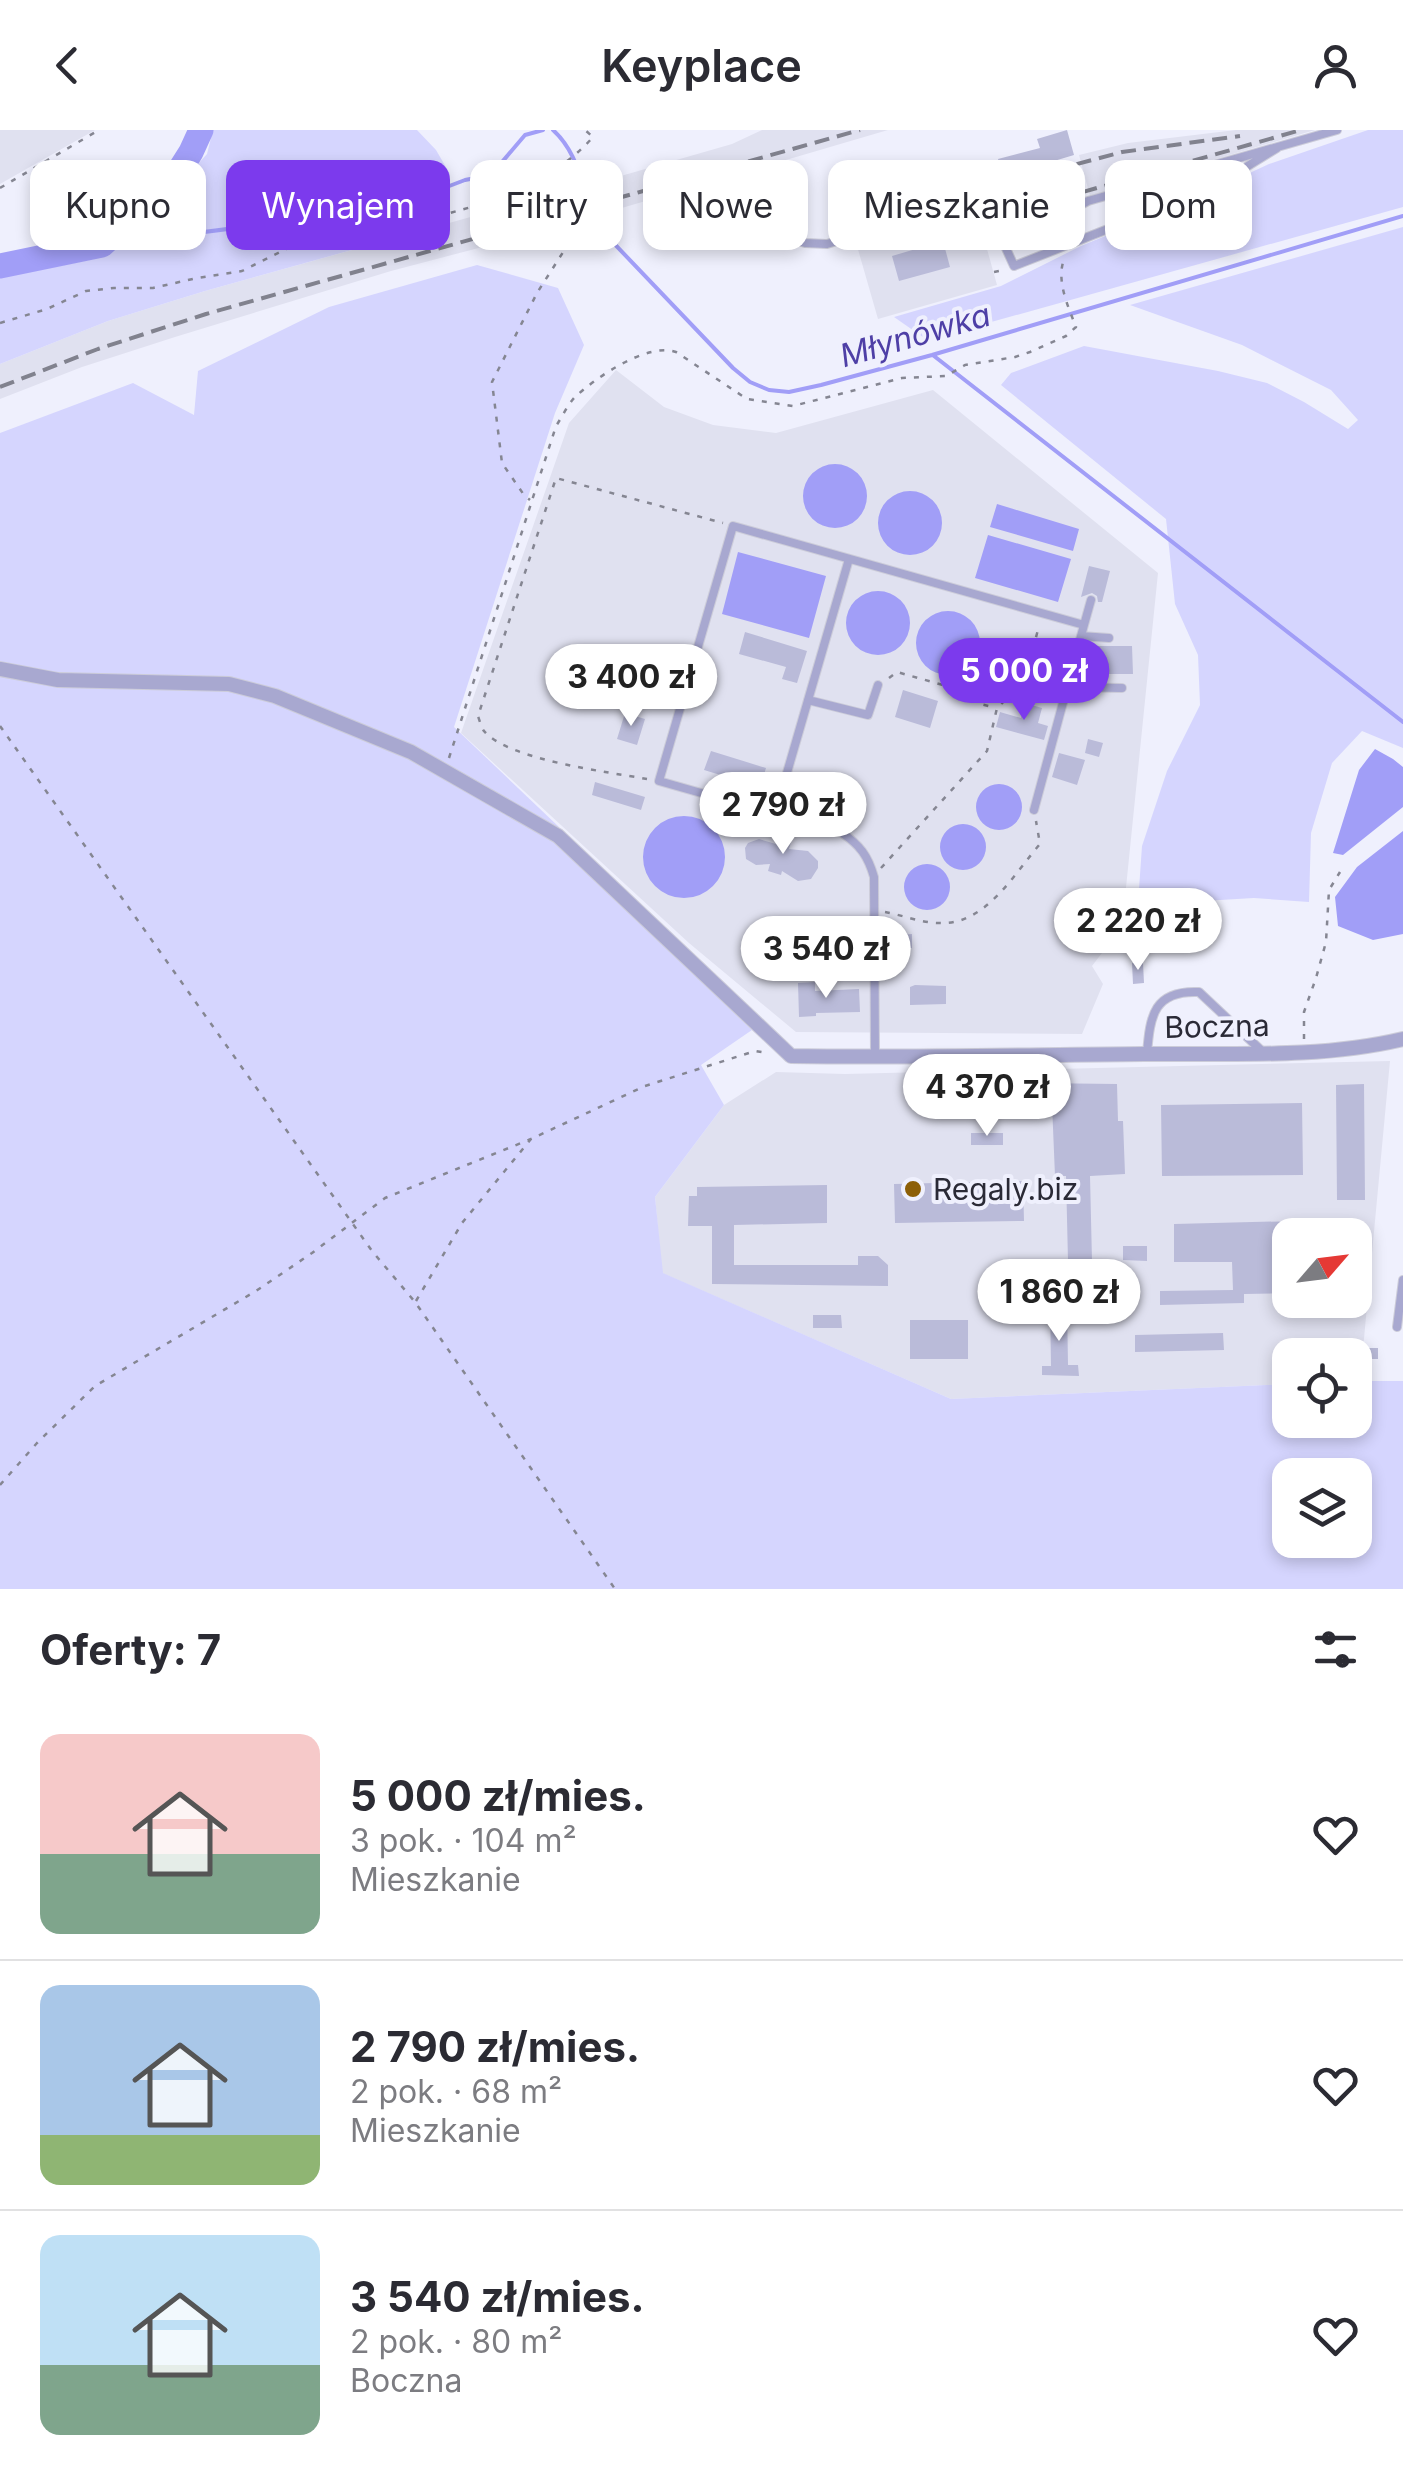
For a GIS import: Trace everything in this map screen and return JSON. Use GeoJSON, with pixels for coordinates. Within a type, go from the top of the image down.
{"type":"FeatureCollection","features":[{"type":"Feature","properties":{"kind":"street"},"geometry":{"type":"LineString","coordinates":[[0,669],[58,680],[229,684],[276,696],[410,752],[558,836],[791,1056]]}},
{"type":"Feature","properties":{"kind":"street","name":"Boczna"},"geometry":{"type":"LineString","coordinates":[[791,1056],[1264,1054],[1365,1048],[1403,1039]]}},
{"type":"Feature","properties":{"kind":"lane"},"geometry":{"type":"LineString","coordinates":[[1085,202],[1336,130]]}},
{"type":"Feature","properties":{"kind":"lane"},"geometry":{"type":"LineString","coordinates":[[1085,238],[1212,188],[1277,148]]}},
{"type":"Feature","properties":{"kind":"lane"},"geometry":{"type":"LineString","coordinates":[[1007,250],[1014,266],[1055,250]]}},
{"type":"Feature","properties":{"kind":"lane"},"geometry":{"type":"LineString","coordinates":[[874,1058],[874,876],[857,843],[842,833],[658,781],[733,526],[1084,625]]}},
{"type":"Feature","properties":{"kind":"lane"},"geometry":{"type":"LineString","coordinates":[[775,814],[848,558]]}},
{"type":"Feature","properties":{"kind":"lane"},"geometry":{"type":"LineString","coordinates":[[1034,810],[1091,600]]}},
{"type":"Feature","properties":{"kind":"lane"},"geometry":{"type":"LineString","coordinates":[[1081,636],[1109,638]]}},
{"type":"Feature","properties":{"kind":"lane"},"geometry":{"type":"LineString","coordinates":[[808,700],[868,716],[878,685]]}},
{"type":"Feature","properties":{"kind":"lane"},"geometry":{"type":"LineString","coordinates":[[1067,687],[1122,688]]}},
{"type":"Feature","properties":{"kind":"lane"},"geometry":{"type":"LineString","coordinates":[[1147,1054],[1149,1028],[1158,1006],[1180,991],[1199,992],[1264,1054]]}},
{"type":"Feature","properties":{"kind":"lane"},"geometry":{"type":"LineString","coordinates":[[1397,1327],[1403,1280]]}},
{"type":"Feature","properties":{"kind":"path"},"geometry":{"type":"LineString","coordinates":[[0,188],[99,130]]}},
{"type":"Feature","properties":{"kind":"path"},"geometry":{"type":"LineString","coordinates":[[572,160],[594,138],[586,130]]}},
{"type":"Feature","properties":{"kind":"path"},"geometry":{"type":"LineString","coordinates":[[0,323],[86,292],[153,288],[242,271],[302,244],[417,222],[470,207]]}},
{"type":"Feature","properties":{"kind":"path"},"geometry":{"type":"LineString","coordinates":[[532,502],[502,463],[492,382],[564,250]]}},
{"type":"Feature","properties":{"kind":"path"},"geometry":{"type":"LineString","coordinates":[[444,772],[556,426],[572,401],[595,381],[618,365],[667,349],[747,399],[792,406],[902,378],[946,376],[965,365],[1030,352],[1076,328],[1062,283],[1062,263],[1069,250]]}},
{"type":"Feature","properties":{"kind":"path"},"geometry":{"type":"LineString","coordinates":[[658,781],[534,757],[483,730],[478,716],[556,478],[733,526]]}},
{"type":"Feature","properties":{"kind":"path"},"geometry":{"type":"LineString","coordinates":[[874,876],[987,751],[998,708],[1024,682],[1042,614]]}},
{"type":"Feature","properties":{"kind":"path"},"geometry":{"type":"LineString","coordinates":[[878,685],[896,672],[964,691],[977,703],[998,708]]}},
{"type":"Feature","properties":{"kind":"path"},"geometry":{"type":"LineString","coordinates":[[1024,682],[1052,690],[1067,687]]}},
{"type":"Feature","properties":{"kind":"path"},"geometry":{"type":"LineString","coordinates":[[0,726],[372,1251],[415,1302],[615,1589]]}},
{"type":"Feature","properties":{"kind":"path"},"geometry":{"type":"LineString","coordinates":[[874,910],[940,924],[978,913],[1040,844],[1034,810]]}},
{"type":"Feature","properties":{"kind":"path"},"geometry":{"type":"LineString","coordinates":[[1304,1051],[1304,1012],[1326,942],[1329,890],[1340,872]]}},
{"type":"Feature","properties":{"kind":"path"},"geometry":{"type":"LineString","coordinates":[[0,1485],[95,1386],[256,1290],[385,1198],[531,1139],[645,1086],[755,1052],[791,1056]]}},
{"type":"Feature","properties":{"kind":"path"},"geometry":{"type":"LineString","coordinates":[[415,1302],[462,1223],[531,1139]]}},
{"type":"Feature","properties":{"kind":"shaded area"},"geometry":{"type":"Polygon","coordinates":[[[0,130],[95,130],[42,160],[30,160],[30,167],[0,184],[0,130]]]}},
{"type":"Feature","properties":{"kind":"shaded area"},"geometry":{"type":"Polygon","coordinates":[[[213,130],[417,130],[442,160],[226,160],[226,250],[352,250],[108,321],[0,364],[0,278],[94,259],[107,250],[206,250],[206,160],[202,160],[213,130]]]}},
{"type":"Feature","properties":{"kind":"shaded area"},"geometry":{"type":"Polygon","coordinates":[[[762,130],[888,130],[786,160],[676,160],[732,144],[762,130]]]}},
{"type":"Feature","properties":{"kind":"shaded area"},"geometry":{"type":"Polygon","coordinates":[[[1236,130],[1315,130],[1213,160],[1105,160],[1105,192],[1090,196],[1085,160],[1079,155],[1128,143],[1236,130]]]}},
{"type":"Feature","properties":{"kind":"shaded area"},"geometry":{"type":"Polygon","coordinates":[[[1368,130],[1403,130],[1403,207],[1252,249],[1252,172],[1368,130]]]}},
{"type":"Feature","properties":{"kind":"shaded area"},"geometry":{"type":"Polygon","coordinates":[[[643,170],[643,202],[623,208],[623,175],[643,170]]]}},
{"type":"Feature","properties":{"kind":"shaded area"},"geometry":{"type":"Polygon","coordinates":[[[470,217],[471,250],[175,337],[0,399],[0,364],[108,321],[352,250],[450,250],[450,223],[470,217]]]}},
{"type":"Feature","properties":{"kind":"shaded area"},"geometry":{"type":"Polygon","coordinates":[[[1403,227],[1403,748],[1362,731],[1332,763],[1311,833],[1309,902],[1254,898],[1141,901],[1142,846],[1167,771],[1200,705],[1198,655],[1175,604],[1166,519],[1001,385],[1011,373],[1084,346],[1267,383],[1348,429],[1358,420],[1331,390],[1242,345],[1130,305],[1403,227]]]}},
{"type":"Feature","properties":{"kind":"shaded area"},"geometry":{"type":"Polygon","coordinates":[[[1105,236],[1105,250],[1249,250],[927,340],[894,317],[1001,286],[1073,250],[1085,250],[1085,244],[1105,236]]]}},
{"type":"Feature","properties":{"kind":"shaded area"},"geometry":{"type":"Polygon","coordinates":[[[858,250],[987,250],[997,285],[878,319],[858,250]]]}},
{"type":"Feature","properties":{"kind":"shaded area"},"geometry":{"type":"Polygon","coordinates":[[[477,265],[558,288],[584,345],[555,413],[454,727],[559,827],[556,842],[752,1030],[701,1065],[724,1105],[655,1197],[663,1273],[951,1399],[1272,1385],[1272,1438],[1372,1438],[1372,1381],[1403,1381],[1403,1589],[0,1589],[0,433],[133,383],[194,415],[198,371],[329,307],[477,265]]]}},
{"type":"Feature","properties":{"kind":"shaded area"},"geometry":{"type":"Polygon","coordinates":[[[616,370],[664,407],[713,425],[776,433],[933,390],[1158,573],[1122,927],[1092,966],[1103,984],[1082,1034],[796,1032],[689,943],[461,733],[569,423],[616,370]]]}},
{"type":"Feature","properties":{"kind":"shaded area"},"geometry":{"type":"Polygon","coordinates":[[[835,464],[857,474],[867,496],[857,518],[835,528],[813,518],[803,496],[813,474],[835,464]]]}},
{"type":"Feature","properties":{"kind":"shaded area"},"geometry":{"type":"Polygon","coordinates":[[[910,491],[932,501],[942,523],[932,545],[910,555],[888,545],[878,523],[888,501],[910,491]]]}},
{"type":"Feature","properties":{"kind":"shaded area"},"geometry":{"type":"Polygon","coordinates":[[[997,504],[1079,529],[1073,551],[990,527],[997,504]]]}},
{"type":"Feature","properties":{"kind":"shaded area"},"geometry":{"type":"Polygon","coordinates":[[[988,535],[1071,559],[1058,602],[975,578],[988,535]]]}},
{"type":"Feature","properties":{"kind":"shaded area"},"geometry":{"type":"Polygon","coordinates":[[[738,552],[826,576],[809,638],[722,614],[738,552]]]}},
{"type":"Feature","properties":{"kind":"shaded area"},"geometry":{"type":"Polygon","coordinates":[[[878,591],[900,601],[910,623],[900,645],[878,655],[856,645],[846,623],[856,601],[878,591]]]}},
{"type":"Feature","properties":{"kind":"shaded area"},"geometry":{"type":"Polygon","coordinates":[[[948,611],[970,621],[980,643],[970,665],[948,675],[926,665],[916,643],[926,621],[948,611]]]}},
{"type":"Feature","properties":{"kind":"shaded area"},"geometry":{"type":"Polygon","coordinates":[[[1375,749],[1403,767],[1403,807],[1343,855],[1333,853],[1359,770],[1375,749]]]}},
{"type":"Feature","properties":{"kind":"shaded area"},"geometry":{"type":"Polygon","coordinates":[[[999,784],[1015,791],[1022,807],[1015,823],[999,830],[983,823],[976,807],[983,791],[999,784]]]}},
{"type":"Feature","properties":{"kind":"shaded area"},"geometry":{"type":"Polygon","coordinates":[[[684,816],[700,819],[713,828],[722,841],[722,873],[713,886],[700,895],[684,898],[668,895],[655,886],[646,873],[643,857],[646,841],[655,828],[668,819],[684,816]]]}},
{"type":"Feature","properties":{"kind":"shaded area"},"geometry":{"type":"Polygon","coordinates":[[[963,824],[979,831],[986,847],[979,863],[963,870],[947,863],[940,847],[947,831],[963,824]]]}},
{"type":"Feature","properties":{"kind":"shaded area"},"geometry":{"type":"Polygon","coordinates":[[[1403,831],[1403,934],[1373,940],[1338,926],[1335,897],[1357,867],[1403,831]]]}},
{"type":"Feature","properties":{"kind":"shaded area"},"geometry":{"type":"Polygon","coordinates":[[[927,864],[943,871],[950,887],[943,903],[927,910],[911,903],[904,887],[911,871],[927,864]]]}},
{"type":"Feature","properties":{"kind":"shaded area"},"geometry":{"type":"Polygon","coordinates":[[[1390,1061],[1372,1253],[1372,1218],[1272,1218],[1272,1318],[1366,1318],[1364,1338],[1272,1338],[1272,1385],[951,1399],[662,1273],[655,1197],[724,1105],[776,1072],[845,1074],[1390,1061]]]}},
{"type":"Feature","properties":{"kind":"building"},"geometry":{"type":"Polygon","coordinates":[[[1067,130],[1074,155],[1057,160],[998,160],[1040,148],[1037,139],[1067,130]]]}},
{"type":"Feature","properties":{"kind":"building"},"geometry":{"type":"Polygon","coordinates":[[[912,250],[945,250],[950,267],[899,281],[892,256],[912,250]]]}},
{"type":"Feature","properties":{"kind":"building"},"geometry":{"type":"Polygon","coordinates":[[[1089,566],[1110,571],[1102,602],[1092,593],[1081,597],[1089,566]]]}},
{"type":"Feature","properties":{"kind":"building"},"geometry":{"type":"Polygon","coordinates":[[[745,632],[807,651],[797,683],[782,679],[786,667],[739,654],[745,632]]]}},
{"type":"Feature","properties":{"kind":"building"},"geometry":{"type":"Polygon","coordinates":[[[1091,646],[1132,646],[1133,674],[1092,674],[1091,646]]]}},
{"type":"Feature","properties":{"kind":"building"},"geometry":{"type":"Polygon","coordinates":[[[903,690],[938,701],[930,728],[895,717],[903,690]]]}},
{"type":"Feature","properties":{"kind":"building"},"geometry":{"type":"Polygon","coordinates":[[[1024,703],[1042,708],[1038,723],[1048,726],[1044,740],[996,727],[1000,712],[1021,718],[1024,703]]]}},
{"type":"Feature","properties":{"kind":"building"},"geometry":{"type":"Polygon","coordinates":[[[625,713],[645,719],[637,745],[617,739],[625,713]]]}},
{"type":"Feature","properties":{"kind":"building"},"geometry":{"type":"Polygon","coordinates":[[[1088,739],[1103,743],[1099,757],[1085,753],[1088,739]]]}},
{"type":"Feature","properties":{"kind":"building"},"geometry":{"type":"Polygon","coordinates":[[[711,751],[766,768],[760,787],[704,770],[711,751]]]}},
{"type":"Feature","properties":{"kind":"building"},"geometry":{"type":"Polygon","coordinates":[[[1059,753],[1085,760],[1077,785],[1052,777],[1059,753]]]}},
{"type":"Feature","properties":{"kind":"building"},"geometry":{"type":"Polygon","coordinates":[[[595,782],[645,797],[641,810],[592,795],[595,782]]]}},
{"type":"Feature","properties":{"kind":"building"},"geometry":{"type":"Polygon","coordinates":[[[832,784],[857,791],[852,810],[827,803],[832,784]]]}},
{"type":"Feature","properties":{"kind":"building"},"geometry":{"type":"Polygon","coordinates":[[[781,828],[794,832],[789,849],[808,851],[818,861],[811,879],[798,881],[782,871],[781,875],[768,871],[770,864],[756,865],[746,859],[748,843],[759,839],[776,844],[781,828]]]}},
{"type":"Feature","properties":{"kind":"building"},"geometry":{"type":"Polygon","coordinates":[[[885,923],[898,923],[898,935],[912,934],[912,948],[892,949],[892,943],[885,943],[885,923]]]}},
{"type":"Feature","properties":{"kind":"building"},"geometry":{"type":"Polygon","coordinates":[[[857,931],[857,944],[831,944],[831,950],[807,950],[807,934],[857,931]]]}},
{"type":"Feature","properties":{"kind":"building"},"geometry":{"type":"Polygon","coordinates":[[[1132,963],[1143,963],[1144,983],[1133,984],[1132,963]]]}},
{"type":"Feature","properties":{"kind":"building"},"geometry":{"type":"Polygon","coordinates":[[[815,982],[815,991],[859,989],[860,1012],[799,1017],[798,983],[815,982]]]}},
{"type":"Feature","properties":{"kind":"building"},"geometry":{"type":"Polygon","coordinates":[[[946,986],[946,1004],[910,1005],[910,987],[946,986]]]}},
{"type":"Feature","properties":{"kind":"building"},"geometry":{"type":"Polygon","coordinates":[[[1035,1083],[1117,1084],[1125,1174],[1090,1176],[1092,1261],[1068,1261],[1066,1176],[1055,1176],[1052,1104],[1034,1104],[1035,1083]]]}},
{"type":"Feature","properties":{"kind":"building"},"geometry":{"type":"Polygon","coordinates":[[[1364,1084],[1365,1200],[1337,1200],[1336,1085],[1364,1084]]]}},
{"type":"Feature","properties":{"kind":"building"},"geometry":{"type":"Polygon","coordinates":[[[1302,1103],[1303,1175],[1162,1176],[1161,1105],[1302,1103]]]}},
{"type":"Feature","properties":{"kind":"building"},"geometry":{"type":"Polygon","coordinates":[[[971,1133],[1003,1133],[1003,1145],[971,1145],[971,1133]]]}},
{"type":"Feature","properties":{"kind":"building"},"geometry":{"type":"Polygon","coordinates":[[[1023,1181],[1024,1221],[895,1223],[894,1184],[1023,1181]]]}},
{"type":"Feature","properties":{"kind":"building"},"geometry":{"type":"Polygon","coordinates":[[[827,1185],[827,1223],[734,1225],[734,1265],[858,1265],[858,1256],[878,1256],[888,1265],[888,1286],[712,1284],[712,1226],[688,1226],[689,1196],[697,1196],[697,1187],[827,1185]]]}},
{"type":"Feature","properties":{"kind":"building"},"geometry":{"type":"Polygon","coordinates":[[[1272,1222],[1272,1293],[1244,1294],[1244,1303],[1160,1305],[1160,1291],[1233,1290],[1232,1262],[1174,1262],[1174,1224],[1272,1222]]]}},
{"type":"Feature","properties":{"kind":"building"},"geometry":{"type":"Polygon","coordinates":[[[1123,1246],[1147,1246],[1147,1261],[1123,1260],[1123,1246]]]}},
{"type":"Feature","properties":{"kind":"building"},"geometry":{"type":"Polygon","coordinates":[[[1050,1304],[1067,1304],[1068,1365],[1078,1365],[1079,1376],[1042,1375],[1042,1366],[1051,1366],[1050,1304]]]}},
{"type":"Feature","properties":{"kind":"building"},"geometry":{"type":"Polygon","coordinates":[[[813,1315],[841,1315],[842,1328],[813,1328],[813,1315]]]}},
{"type":"Feature","properties":{"kind":"building"},"geometry":{"type":"Polygon","coordinates":[[[910,1320],[968,1320],[968,1359],[910,1359],[910,1320]]]}},
{"type":"Feature","properties":{"kind":"building"},"geometry":{"type":"Polygon","coordinates":[[[1223,1333],[1224,1350],[1135,1352],[1135,1335],[1223,1333]]]}},
{"type":"Feature","properties":{"kind":"building"},"geometry":{"type":"Polygon","coordinates":[[[1372,1348],[1378,1348],[1378,1359],[1372,1359],[1372,1348]]]}},
{"type":"Feature","properties":{"kind":"waterway"},"geometry":{"type":"LineString","coordinates":[[0,266],[102,245],[172,182],[201,130]]}},
{"type":"Feature","properties":{"kind":"waterway","name":"Młynówka"},"geometry":{"type":"LineString","coordinates":[[206,232],[259,225],[340,185],[369,178],[410,201],[465,180],[491,175],[525,135],[543,130]]}},
{"type":"Feature","properties":{"kind":"waterway","name":"Młynówka"},"geometry":{"type":"LineString","coordinates":[[553,130],[577,165],[604,233],[733,368],[750,382],[769,390],[789,392],[932,355],[1403,216]]}},
{"type":"Feature","properties":{"kind":"waterway"},"geometry":{"type":"LineString","coordinates":[[934,356],[1403,722]]}},
{"type":"Feature","properties":{"kind":"railway"},"geometry":{"type":"LineString","coordinates":[[0,387],[98,349],[206,314],[860,130]]}},
{"type":"Feature","properties":{"kind":"railway"},"geometry":{"type":"LineString","coordinates":[[1085,191],[1301,130]]}},
{"type":"Feature","properties":{"kind":"railway"},"geometry":{"type":"LineString","coordinates":[[1085,162],[1122,152],[1240,136]]}},
{"type":"Feature","properties":{"kind":"place","name":"Regaly.biz"},"geometry":{"type":"Point","coordinates":[913,1189]}}]}
